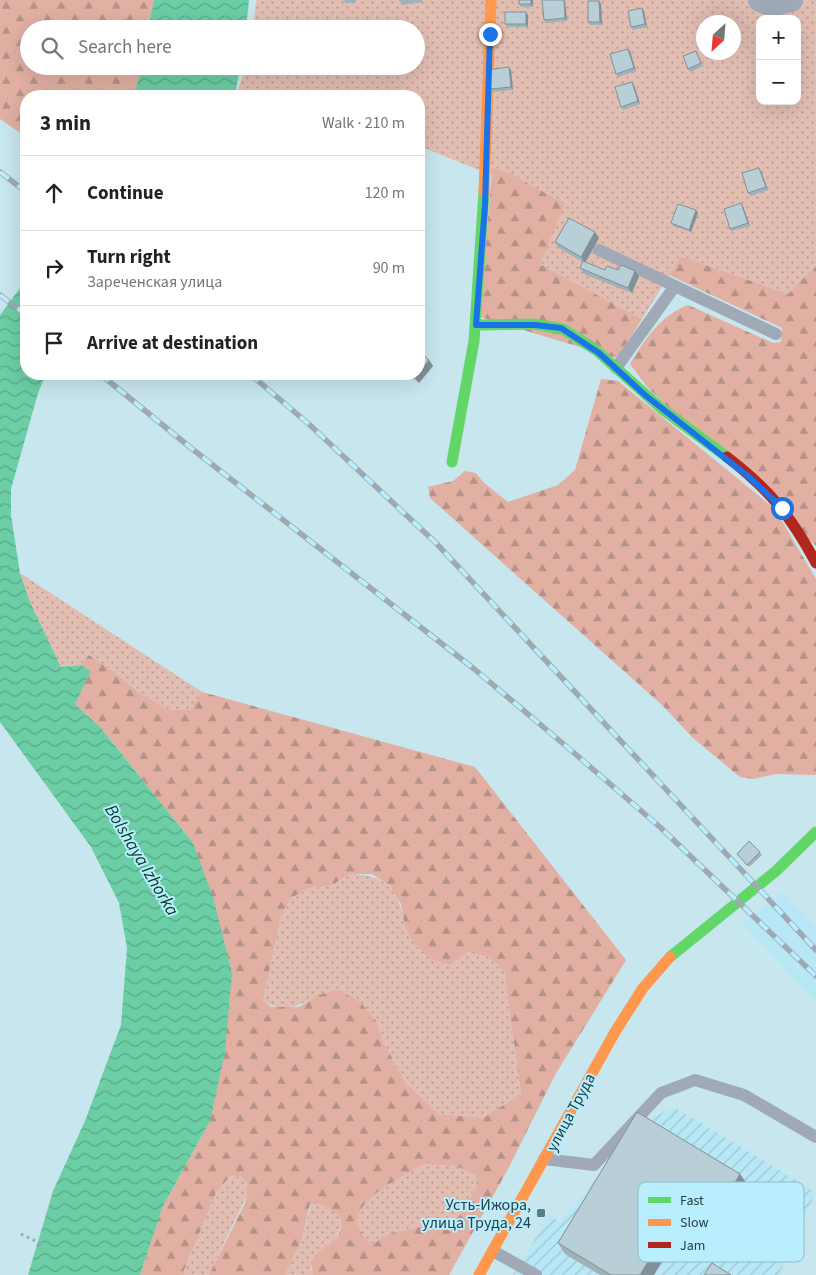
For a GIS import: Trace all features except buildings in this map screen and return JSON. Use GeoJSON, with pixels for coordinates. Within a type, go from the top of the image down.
{"type":"FeatureCollection","features":[{"type":"Feature","properties":{"kind":"street"},"geometry":{"type":"LineString","coordinates":[[452,462],[457,420],[476,325],[485,205],[491,0]]}},
{"type":"Feature","properties":{"kind":"street"},"geometry":{"type":"LineString","coordinates":[[760,0],[772,5],[791,0]]}},
{"type":"Feature","properties":{"kind":"street"},"geometry":{"type":"LineString","coordinates":[[476,325],[535,325],[561,328],[599,353],[645,395],[749,477],[782,508],[800,533],[816,562]]}},
{"type":"Feature","properties":{"kind":"street","name":"улица Труда"},"geometry":{"type":"LineString","coordinates":[[479,1275],[586,1080],[627,1012],[648,982],[671,956],[704,926],[738,901],[816,832]]}},
{"type":"Feature","properties":{"kind":"lane"},"geometry":{"type":"LineString","coordinates":[[599,250],[776,334]]}},
{"type":"Feature","properties":{"kind":"lane"},"geometry":{"type":"LineString","coordinates":[[616,368],[675,286]]}},
{"type":"Feature","properties":{"kind":"lane"},"geometry":{"type":"LineString","coordinates":[[544,1159],[594,1165],[661,1093],[695,1080],[744,1095],[816,1137]]}},
{"type":"Feature","properties":{"kind":"lane"},"geometry":{"type":"LineString","coordinates":[[493,1251],[536,1275]]}},
{"type":"Feature","properties":{"kind":"path"},"geometry":{"type":"LineString","coordinates":[[21,1234],[42,1244]]}},
{"type":"Feature","properties":{"kind":"shaded area"},"geometry":{"type":"Polygon","coordinates":[[[256,0],[816,0],[816,265],[788,294],[681,256],[642,319],[540,264],[564,204],[425,148],[425,90],[238,90],[243,75],[425,75],[425,20],[254,20],[256,0]]]}},
{"type":"Feature","properties":{"kind":"shaded area"},"geometry":{"type":"Polygon","coordinates":[[[20,573],[202,692],[190,711],[170,710],[138,692],[120,676],[89,655],[81,665],[61,667],[30,602],[20,573]]]}},
{"type":"Feature","properties":{"kind":"shaded area"},"geometry":{"type":"Polygon","coordinates":[[[350,874],[374,878],[383,881],[390,887],[399,903],[405,927],[450,965],[468,952],[488,957],[504,971],[521,1094],[483,1118],[439,1114],[406,1083],[384,1043],[377,1022],[318,995],[304,1003],[284,1008],[270,1005],[263,1000],[281,916],[291,898],[310,888],[332,886],[350,874]]]}},
{"type":"Feature","properties":{"kind":"shaded area"},"geometry":{"type":"Polygon","coordinates":[[[782,892],[816,927],[816,1001],[742,925],[782,892]]]}},
{"type":"Feature","properties":{"kind":"shaded area"},"geometry":{"type":"Polygon","coordinates":[[[674,1107],[799,1182],[638,1182],[638,1262],[785,1262],[779,1275],[513,1275],[549,1216],[561,1221],[644,1122],[674,1107]]]}},
{"type":"Feature","properties":{"kind":"shaded area"},"geometry":{"type":"Polygon","coordinates":[[[427,1164],[459,1167],[477,1176],[476,1187],[460,1215],[450,1221],[383,1236],[373,1245],[361,1232],[358,1219],[362,1207],[372,1196],[386,1186],[427,1164]]]}},
{"type":"Feature","properties":{"kind":"shaded area"},"geometry":{"type":"Polygon","coordinates":[[[231,1175],[241,1177],[248,1184],[247,1192],[215,1264],[209,1275],[182,1275],[216,1193],[231,1175]]]}},
{"type":"Feature","properties":{"kind":"shaded area"},"geometry":{"type":"Polygon","coordinates":[[[804,1185],[816,1192],[804,1219],[804,1185]]]}},
{"type":"Feature","properties":{"kind":"shaded area"},"geometry":{"type":"Polygon","coordinates":[[[311,1204],[321,1204],[340,1216],[339,1231],[332,1244],[311,1268],[313,1275],[285,1275],[302,1239],[311,1204]]]}},
{"type":"Feature","properties":{"kind":"green space"},"geometry":{"type":"Polygon","coordinates":[[[0,0],[154,0],[150,20],[20,20],[20,75],[140,75],[136,90],[20,90],[20,133],[0,119],[0,0]]]}},
{"type":"Feature","properties":{"kind":"green space"},"geometry":{"type":"Polygon","coordinates":[[[492,168],[513,175],[565,204],[540,264],[642,319],[617,358],[480,317],[492,168]]]}},
{"type":"Feature","properties":{"kind":"green space"},"geometry":{"type":"Polygon","coordinates":[[[681,256],[788,294],[816,265],[816,546],[648,388],[630,364],[654,329],[678,309],[688,305],[773,343],[781,342],[782,328],[669,275],[681,256]]]}},
{"type":"Feature","properties":{"kind":"green space"},"geometry":{"type":"Polygon","coordinates":[[[601,379],[618,381],[775,509],[816,579],[816,775],[776,774],[753,779],[740,777],[693,738],[663,706],[430,498],[428,487],[453,481],[465,471],[476,473],[483,482],[508,502],[558,485],[575,470],[601,379]]]}},
{"type":"Feature","properties":{"kind":"green space"},"geometry":{"type":"Polygon","coordinates":[[[89,655],[120,676],[138,692],[170,710],[190,710],[202,692],[475,767],[626,960],[555,1075],[508,1169],[449,1275],[313,1275],[312,1264],[314,1257],[337,1236],[340,1228],[340,1216],[321,1204],[310,1204],[302,1239],[285,1275],[209,1275],[245,1203],[248,1184],[241,1177],[231,1175],[216,1193],[182,1275],[140,1275],[163,1206],[210,1121],[193,843],[101,728],[75,704],[90,671],[81,665],[89,655]],[[350,874],[331,886],[310,888],[291,898],[281,916],[263,1000],[271,1007],[299,1007],[318,995],[340,990],[361,1003],[377,1022],[384,1043],[406,1083],[439,1114],[483,1118],[521,1094],[504,971],[488,957],[468,952],[450,965],[431,959],[416,945],[405,927],[401,904],[390,886],[372,874],[350,874]],[[426,1164],[385,1187],[362,1208],[358,1220],[361,1232],[373,1245],[383,1236],[450,1221],[460,1215],[476,1187],[477,1176],[459,1167],[426,1164]]]}},
{"type":"Feature","properties":{"kind":"water"},"geometry":{"type":"Polygon","coordinates":[[[154,0],[249,0],[247,20],[150,20],[154,0]]]}},
{"type":"Feature","properties":{"kind":"water"},"geometry":{"type":"Polygon","coordinates":[[[140,75],[238,75],[236,90],[136,90],[140,75]]]}},
{"type":"Feature","properties":{"kind":"water","name":"Bolshaya Izhorka"},"geometry":{"type":"Polygon","coordinates":[[[20,288],[20,380],[43,380],[38,393],[11,489],[11,515],[20,573],[30,602],[61,667],[81,665],[91,671],[75,704],[101,728],[193,843],[213,897],[232,973],[225,1052],[210,1121],[163,1206],[140,1275],[28,1275],[53,1191],[85,1121],[121,1025],[127,948],[119,903],[91,847],[0,722],[0,315],[20,288]]]}},
{"type":"Feature","properties":{"kind":"railway"},"geometry":{"type":"LineString","coordinates":[[0,172],[20,187]]}},
{"type":"Feature","properties":{"kind":"railway"},"geometry":{"type":"LineString","coordinates":[[0,295],[20,310]]}},
{"type":"Feature","properties":{"kind":"railway"},"geometry":{"type":"LineString","coordinates":[[107,380],[191,448],[473,668],[573,752],[661,828],[816,976]]}},
{"type":"Feature","properties":{"kind":"railway"},"geometry":{"type":"LineString","coordinates":[[257,380],[311,426],[436,543],[816,950]]}},
{"type":"Feature","properties":{"kind":"traffic: fast"},"geometry":{"type":"LineString","coordinates":[[452,462],[474,341],[484,192]]}},
{"type":"Feature","properties":{"kind":"traffic: fast"},"geometry":{"type":"LineString","coordinates":[[476,325],[533,324],[563,329],[596,350],[662,409],[727,457]]}},
{"type":"Feature","properties":{"kind":"traffic: fast"},"geometry":{"type":"LineString","coordinates":[[670,957],[776,871],[816,832]]}},
{"type":"Feature","properties":{"kind":"traffic: slow"},"geometry":{"type":"LineString","coordinates":[[484,192],[491,0]]}},
{"type":"Feature","properties":{"kind":"traffic: slow"},"geometry":{"type":"LineString","coordinates":[[479,1275],[615,1032],[643,988],[670,957]]}},
{"type":"Feature","properties":{"kind":"traffic: jam"},"geometry":{"type":"LineString","coordinates":[[727,457],[755,480],[778,504],[807,546],[816,563]]}},
{"type":"Feature","properties":{"kind":"place","name":"Усть-Ижора, улица Труда, 24"},"geometry":{"type":"Point","coordinates":[541,1213]}},
{"type":"Feature","properties":{"kind":"route"},"geometry":{"type":"LineString","coordinates":[[490,34],[485,205],[476,325],[535,325],[561,328],[599,353],[645,395],[749,477],[782,508]]}}]}
